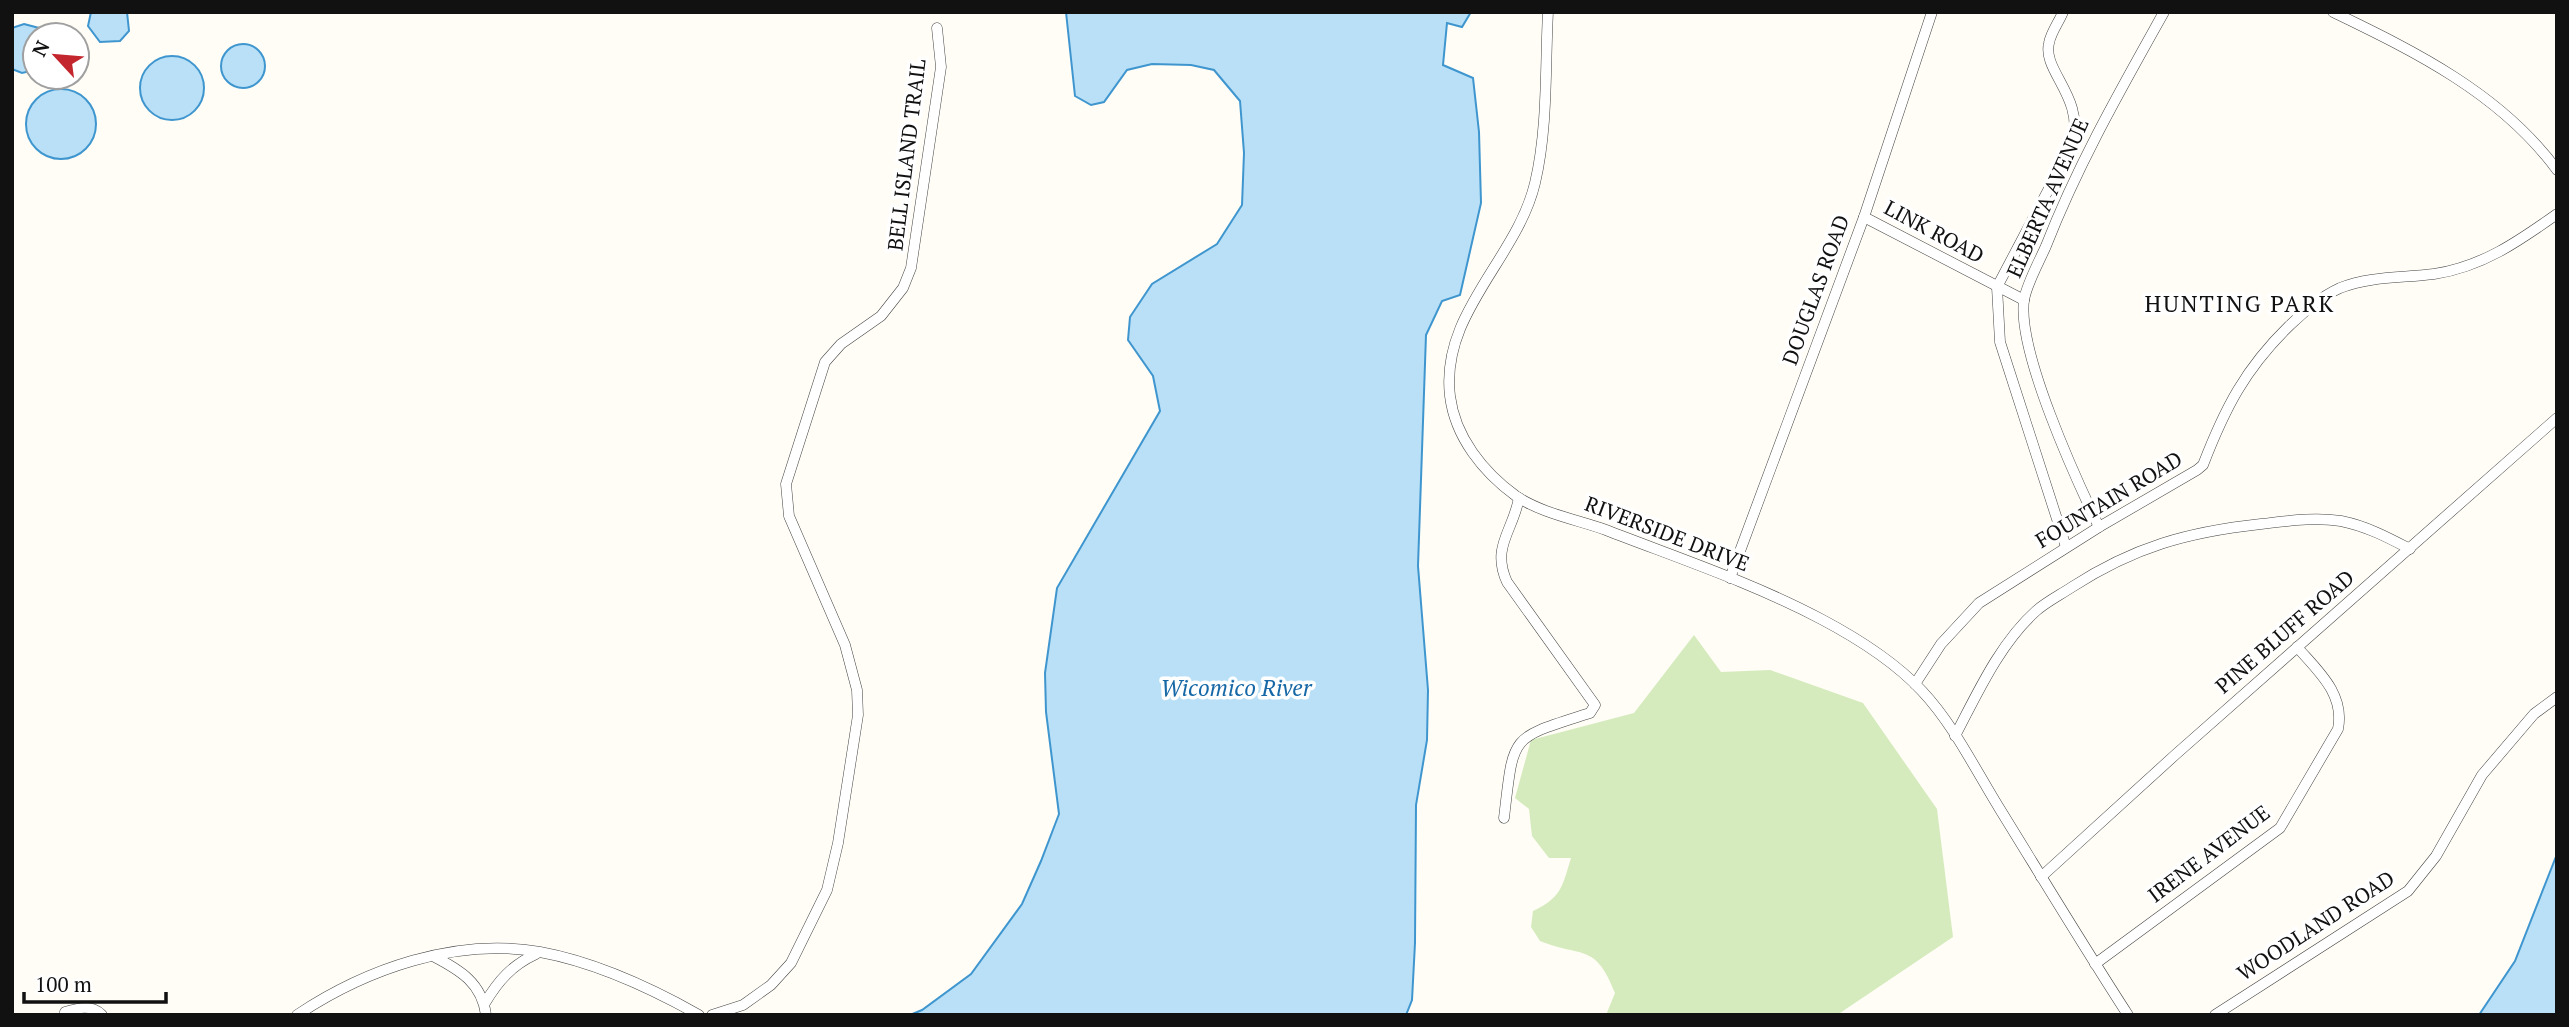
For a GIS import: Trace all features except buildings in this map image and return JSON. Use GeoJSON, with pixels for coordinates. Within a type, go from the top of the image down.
{"type":"FeatureCollection","features":[{"type":"Feature","properties":{"kind":"street","name":"RIVERSIDE DRIVE"},"geometry":{"type":"LineString","coordinates":[[1548,12],[1542,139],[1535,183],[1524,215],[1475,298],[1455,338],[1448,370],[1453,415],[1463,438],[1479,461],[1519,498],[1774,596],[1853,636],[1915,684],[1955,736],[2128,1015]]}},
{"type":"Feature","properties":{"kind":"street","name":"DOUGLAS ROAD"},"geometry":{"type":"LineString","coordinates":[[1730,578],[1864,217],[1932,12]]}},
{"type":"Feature","properties":{"kind":"street"},"geometry":{"type":"LineString","coordinates":[[2063,12],[2048,50],[2054,70],[2073,104],[2076,132],[2073,143],[1997,287],[2000,342],[2066,547]]}},
{"type":"Feature","properties":{"kind":"street","name":"ELBERTA AVENUE"},"geometry":{"type":"LineString","coordinates":[[2099,527],[2063,453],[2027,334],[2024,300],[2058,214],[2110,104],[2164,12]]}},
{"type":"Feature","properties":{"kind":"street"},"geometry":{"type":"LineString","coordinates":[[2333,12],[2422,57],[2482,94],[2533,141],[2557,170]]}},
{"type":"Feature","properties":{"kind":"street","name":"BELL ISLAND TRAIL"},"geometry":{"type":"LineString","coordinates":[[712,1015],[743,1005],[771,985],[791,963],[827,890],[838,842],[858,715],[857,690],[845,645],[789,516],[786,484],[825,362],[841,344],[881,316],[903,288],[911,268],[941,66],[937,28]]}},
{"type":"Feature","properties":{"kind":"street","name":"FOUNTAIN ROAD"},"geometry":{"type":"LineString","coordinates":[[1915,684],[1956,625],[1979,603],[2203,464],[2224,411],[2252,366],[2321,298],[2357,283],[2436,274],[2467,266],[2496,255],[2557,214]]}},
{"type":"Feature","properties":{"kind":"street","name":"LINK ROAD"},"geometry":{"type":"LineString","coordinates":[[1864,217],[2024,300]]}},
{"type":"Feature","properties":{"kind":"street","name":"PINE BLUFF ROAD"},"geometry":{"type":"LineString","coordinates":[[2041,877],[2557,418]]}},
{"type":"Feature","properties":{"kind":"street"},"geometry":{"type":"LineString","coordinates":[[1504,818],[1516,745],[1532,731],[1590,713],[1594,709],[1594,702],[1500,569],[1499,555],[1519,498]]}},
{"type":"Feature","properties":{"kind":"street"},"geometry":{"type":"LineString","coordinates":[[1955,736],[1994,667],[2036,611],[2117,559],[2147,546],[2220,528],[2302,519],[2352,524],[2375,531],[2410,549]]}},
{"type":"Feature","properties":{"kind":"street","name":"IRENE AVENUE"},"geometry":{"type":"LineString","coordinates":[[2095,964],[2280,828],[2296,804],[2338,729],[2340,720],[2329,684],[2297,647]]}},
{"type":"Feature","properties":{"kind":"street","name":"WOODLAND ROAD"},"geometry":{"type":"LineString","coordinates":[[2216,1015],[2408,891],[2436,856],[2482,775],[2534,714],[2557,697]]}},
{"type":"Feature","properties":{"kind":"street"},"geometry":{"type":"LineString","coordinates":[[297,1015],[363,977],[432,956],[497,950],[540,952],[601,970],[662,995],[699,1015]]}},
{"type":"Feature","properties":{"kind":"street"},"geometry":{"type":"LineString","coordinates":[[485,1003],[498,981],[520,961],[540,952]]}},
{"type":"Feature","properties":{"kind":"street"},"geometry":{"type":"LineString","coordinates":[[432,956],[459,970],[476,985],[485,1003],[486,1015]]}},
{"type":"Feature","properties":{"kind":"street"},"geometry":{"type":"LineString","coordinates":[[65,1012],[82,1007],[97,1010],[102,1015]]}},
{"type":"Feature","properties":{"kind":"green space"},"geometry":{"type":"Polygon","coordinates":[[[1694,635],[1721,672],[1770,670],[1863,703],[1937,809],[1953,937],[1837,1015],[1606,1015],[1615,993],[1601,966],[1586,954],[1540,941],[1531,927],[1533,911],[1550,901],[1560,890],[1571,858],[1549,858],[1532,836],[1529,809],[1515,798],[1531,740],[1634,713],[1694,635]]]}},
{"type":"Feature","properties":{"kind":"water"},"geometry":{"type":"Polygon","coordinates":[[[91,12],[127,12],[129,31],[120,41],[100,42],[91,30],[91,12]]]}},
{"type":"Feature","properties":{"kind":"water","name":"Wicomico River"},"geometry":{"type":"Polygon","coordinates":[[[1066,12],[1471,12],[1462,27],[1447,23],[1443,65],[1473,78],[1479,132],[1481,203],[1460,295],[1442,301],[1426,335],[1418,566],[1428,690],[1427,740],[1416,805],[1415,943],[1412,1000],[1406,1015],[910,1015],[922,1010],[971,974],[1022,904],[1041,861],[1059,814],[1046,712],[1045,673],[1057,588],[1160,411],[1153,376],[1128,340],[1130,317],[1152,284],[1217,244],[1242,205],[1244,153],[1240,101],[1214,70],[1191,65],[1152,64],[1127,70],[1104,102],[1091,105],[1075,96],[1066,12]]]}},
{"type":"Feature","properties":{"kind":"water"},"geometry":{"type":"Polygon","coordinates":[[[21,25],[21,73],[12,69],[12,28],[21,25]]]}},
{"type":"Feature","properties":{"kind":"water"},"geometry":{"type":"Polygon","coordinates":[[[243,44],[252,45],[259,50],[264,57],[264,75],[259,82],[252,87],[243,88],[234,87],[227,82],[222,75],[221,66],[222,57],[227,50],[234,45],[243,44]]]}},
{"type":"Feature","properties":{"kind":"water"},"geometry":{"type":"Polygon","coordinates":[[[172,56],[184,58],[195,65],[202,76],[202,100],[195,111],[184,118],[172,120],[160,118],[149,111],[142,100],[140,88],[142,76],[149,65],[160,58],[172,56]]]}},
{"type":"Feature","properties":{"kind":"water"},"geometry":{"type":"Polygon","coordinates":[[[51,91],[71,91],[80,95],[86,99],[95,117],[95,131],[90,143],[86,149],[68,158],[54,158],[42,153],[36,149],[27,131],[27,117],[32,105],[36,99],[51,91]]]}},
{"type":"Feature","properties":{"kind":"water"},"geometry":{"type":"Polygon","coordinates":[[[2557,854],[2557,1015],[2479,1015],[2515,961],[2557,854]]]}},
{"type":"Feature","properties":{"kind":"district","name":"HUNTING PARK"},"geometry":{"type":"Point","coordinates":[2240,304]}}]}
